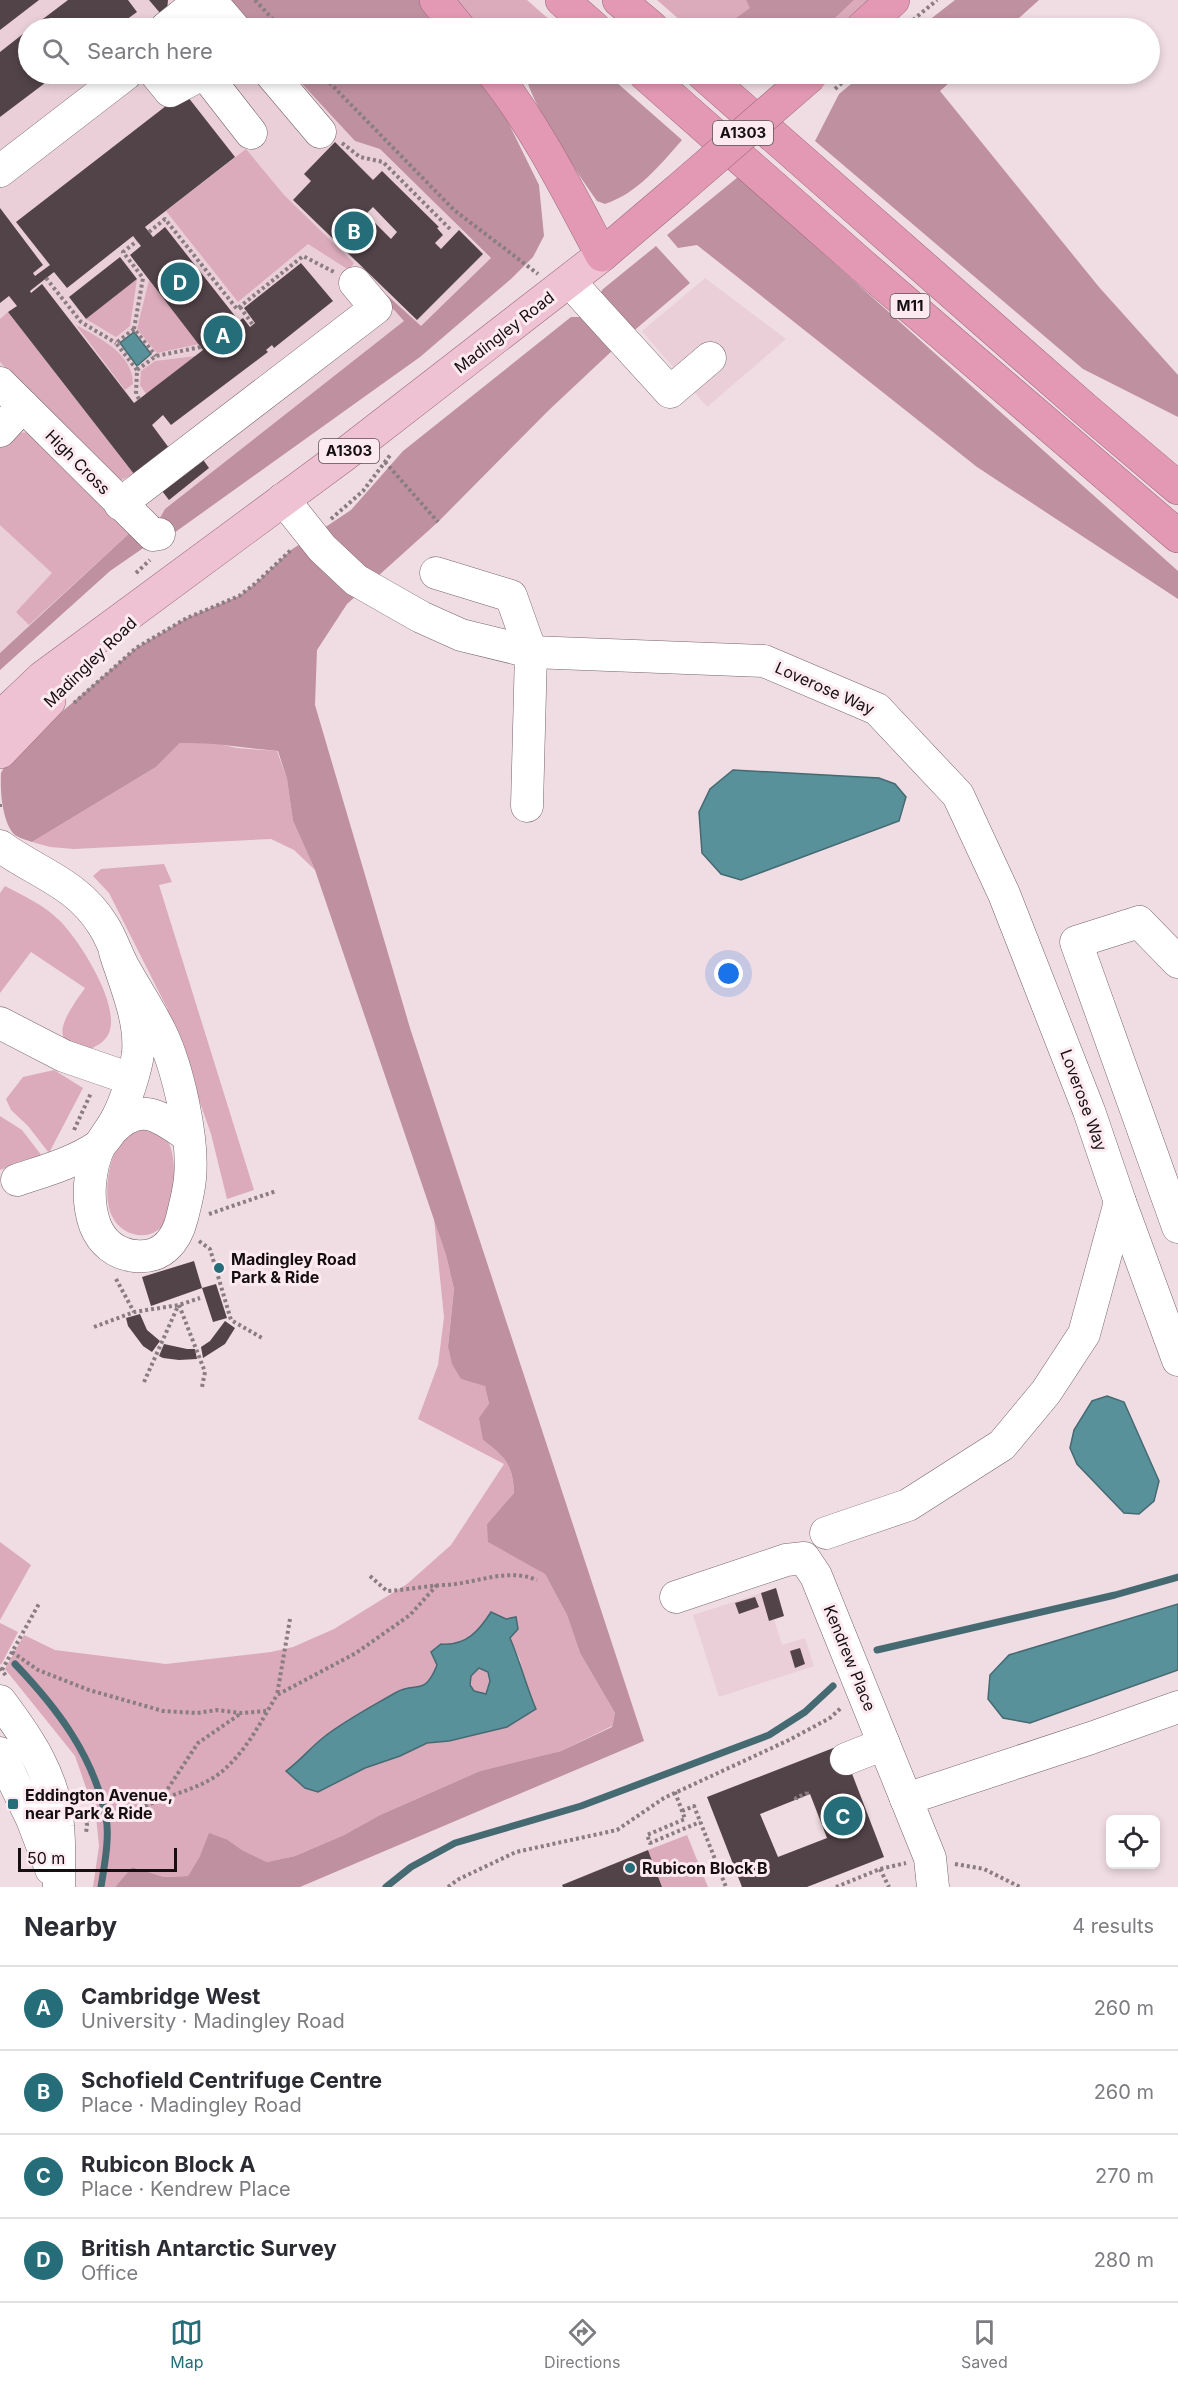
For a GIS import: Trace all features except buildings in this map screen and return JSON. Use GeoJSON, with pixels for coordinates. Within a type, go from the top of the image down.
{"type":"FeatureCollection","features":[{"type":"Feature","properties":{"kind":"highway"},"geometry":{"type":"LineString","coordinates":[[436,0],[451,18]]}},
{"type":"Feature","properties":{"kind":"highway"},"geometry":{"type":"LineString","coordinates":[[561,0],[582,18]]}},
{"type":"Feature","properties":{"kind":"highway"},"geometry":{"type":"LineString","coordinates":[[619,0],[640,18]]}},
{"type":"Feature","properties":{"kind":"highway"},"geometry":{"type":"LineString","coordinates":[[886,18],[902,11]]}},
{"type":"Feature","properties":{"kind":"highway"},"geometry":{"type":"LineString","coordinates":[[503,84],[560,178],[602,255]]}},
{"type":"Feature","properties":{"kind":"highway","name":"M11"},"geometry":{"type":"LineString","coordinates":[[656,84],[863,266],[1178,536]]}},
{"type":"Feature","properties":{"kind":"highway","name":"M11"},"geometry":{"type":"LineString","coordinates":[[714,84],[1178,488]]}},
{"type":"Feature","properties":{"kind":"highway","name":"Madingley Road"},"geometry":{"type":"LineString","coordinates":[[602,255],[676,192],[813,84]]}},
{"type":"Feature","properties":{"kind":"main road","name":"Madingley Road"},"geometry":{"type":"LineString","coordinates":[[0,718],[42,678],[283,499],[381,451],[564,285],[602,255]]}},
{"type":"Feature","properties":{"kind":"main road","name":"Madingley Road"},"geometry":{"type":"LineString","coordinates":[[0,752],[78,671],[183,574]]}},
{"type":"Feature","properties":{"kind":"street"},"geometry":{"type":"LineString","coordinates":[[178,18],[201,0]]}},
{"type":"Feature","properties":{"kind":"street"},"geometry":{"type":"LineString","coordinates":[[210,0],[225,18]]}},
{"type":"Feature","properties":{"kind":"street"},"geometry":{"type":"LineString","coordinates":[[0,171],[113,84]]}},
{"type":"Feature","properties":{"kind":"street"},"geometry":{"type":"LineString","coordinates":[[164,84],[170,91],[184,84]]}},
{"type":"Feature","properties":{"kind":"street"},"geometry":{"type":"LineString","coordinates":[[212,84],[251,133]]}},
{"type":"Feature","properties":{"kind":"street"},"geometry":{"type":"LineString","coordinates":[[279,84],[320,132]]}},
{"type":"Feature","properties":{"kind":"street"},"geometry":{"type":"LineString","coordinates":[[120,504],[376,308],[355,283]]}},
{"type":"Feature","properties":{"kind":"street"},"geometry":{"type":"LineString","coordinates":[[564,285],[670,392],[710,358]]}},
{"type":"Feature","properties":{"kind":"street","name":"High Cross"},"geometry":{"type":"LineString","coordinates":[[0,383],[120,504],[153,535],[159,534]]}},
{"type":"Feature","properties":{"kind":"street"},"geometry":{"type":"LineString","coordinates":[[0,431],[22,406]]}},
{"type":"Feature","properties":{"kind":"street","name":"Loverose Way"},"geometry":{"type":"LineString","coordinates":[[283,499],[322,548],[356,580],[421,617],[461,635],[531,652],[764,661],[877,709],[958,795],[1004,894],[1089,1111],[1178,1359]]}},
{"type":"Feature","properties":{"kind":"street"},"geometry":{"type":"LineString","coordinates":[[436,573],[511,596],[531,652],[527,806]]}},
{"type":"Feature","properties":{"kind":"street"},"geometry":{"type":"LineString","coordinates":[[0,846],[65,884],[82,899],[104,926],[115,952],[135,1017],[138,1053],[118,1117],[100,1146],[90,1178],[90,1200],[95,1225],[105,1243],[121,1254],[142,1257],[157,1254],[171,1244],[179,1230],[190,1178],[188,1136],[176,1071],[161,1033],[115,952]]}},
{"type":"Feature","properties":{"kind":"street"},"geometry":{"type":"LineString","coordinates":[[1178,962],[1139,922],[1076,942],[1178,1227]]}},
{"type":"Feature","properties":{"kind":"street"},"geometry":{"type":"LineString","coordinates":[[0,1023],[64,1056],[131,1079]]}},
{"type":"Feature","properties":{"kind":"street"},"geometry":{"type":"LineString","coordinates":[[1089,1111],[1131,1100]]}},
{"type":"Feature","properties":{"kind":"street"},"geometry":{"type":"LineString","coordinates":[[17,1180],[71,1161],[100,1146],[114,1129],[129,1118],[141,1113],[153,1114],[188,1136]]}},
{"type":"Feature","properties":{"kind":"street"},"geometry":{"type":"LineString","coordinates":[[826,1533],[908,1505],[1002,1444],[1046,1392],[1084,1334],[1120,1202]]}},
{"type":"Feature","properties":{"kind":"street","name":"Kendrew Place"},"geometry":{"type":"LineString","coordinates":[[676,1597],[786,1560],[804,1558],[816,1576],[930,1858],[934,1887]]}},
{"type":"Feature","properties":{"kind":"street"},"geometry":{"type":"LineString","coordinates":[[0,1701],[25,1734],[42,1765],[52,1793],[58,1824],[58,1887]]}},
{"type":"Feature","properties":{"kind":"street"},"geometry":{"type":"LineString","coordinates":[[906,1799],[1096,1751],[1178,1707]]}},
{"type":"Feature","properties":{"kind":"street"},"geometry":{"type":"LineString","coordinates":[[846,1759],[884,1744]]}},
{"type":"Feature","properties":{"kind":"street"},"geometry":{"type":"LineString","coordinates":[[0,1753],[32,1819],[58,1887]]}},
{"type":"Feature","properties":{"kind":"path"},"geometry":{"type":"LineString","coordinates":[[255,0],[271,18]]}},
{"type":"Feature","properties":{"kind":"path"},"geometry":{"type":"LineString","coordinates":[[902,11],[937,0]]}},
{"type":"Feature","properties":{"kind":"path"},"geometry":{"type":"LineString","coordinates":[[331,84],[454,210],[564,285]]}},
{"type":"Feature","properties":{"kind":"path"},"geometry":{"type":"LineString","coordinates":[[320,132],[338,139],[360,157],[383,162],[452,231]]}},
{"type":"Feature","properties":{"kind":"path"},"geometry":{"type":"LineString","coordinates":[[149,232],[165,219],[237,309],[303,256],[355,283]]}},
{"type":"Feature","properties":{"kind":"path"},"geometry":{"type":"LineString","coordinates":[[116,343],[134,329],[143,278],[123,252],[137,241]]}},
{"type":"Feature","properties":{"kind":"path"},"geometry":{"type":"LineString","coordinates":[[46,278],[81,322],[116,343],[137,370],[136,394],[140,399]]}},
{"type":"Feature","properties":{"kind":"path"},"geometry":{"type":"LineString","coordinates":[[240,307],[253,325]]}},
{"type":"Feature","properties":{"kind":"path"},"geometry":{"type":"LineString","coordinates":[[134,329],[156,356]]}},
{"type":"Feature","properties":{"kind":"path"},"geometry":{"type":"LineString","coordinates":[[137,370],[156,356],[201,347]]}},
{"type":"Feature","properties":{"kind":"path"},"geometry":{"type":"LineString","coordinates":[[71,705],[136,648],[187,618],[239,596],[363,491],[381,451],[438,522]]}},
{"type":"Feature","properties":{"kind":"path"},"geometry":{"type":"LineString","coordinates":[[0,804],[0,810]]}},
{"type":"Feature","properties":{"kind":"path"},"geometry":{"type":"LineString","coordinates":[[71,1161],[71,1137],[91,1093],[98,1068]]}},
{"type":"Feature","properties":{"kind":"path"},"geometry":{"type":"LineString","coordinates":[[208,1206],[206,1215],[276,1191]]}},
{"type":"Feature","properties":{"kind":"path"},"geometry":{"type":"LineString","coordinates":[[192,1245],[196,1239],[210,1249],[231,1320],[264,1339]]}},
{"type":"Feature","properties":{"kind":"path"},"geometry":{"type":"LineString","coordinates":[[114,1272],[118,1285],[134,1312]]}},
{"type":"Feature","properties":{"kind":"path"},"geometry":{"type":"LineString","coordinates":[[94,1328],[134,1312],[179,1305],[200,1298]]}},
{"type":"Feature","properties":{"kind":"path"},"geometry":{"type":"LineString","coordinates":[[144,1382],[179,1305]]}},
{"type":"Feature","properties":{"kind":"path"},"geometry":{"type":"LineString","coordinates":[[179,1305],[205,1372],[202,1387]]}},
{"type":"Feature","properties":{"kind":"path"},"geometry":{"type":"LineString","coordinates":[[370,1576],[387,1591],[443,1586],[510,1574],[525,1575],[537,1580]]}},
{"type":"Feature","properties":{"kind":"path"},"geometry":{"type":"LineString","coordinates":[[277,1695],[356,1653],[410,1616],[437,1585]]}},
{"type":"Feature","properties":{"kind":"path"},"geometry":{"type":"LineString","coordinates":[[0,1668],[2,1670],[40,1602]]}},
{"type":"Feature","properties":{"kind":"path"},"geometry":{"type":"LineString","coordinates":[[87,1820],[107,1819],[189,1790],[217,1775],[236,1758],[254,1734],[277,1695],[291,1619]]}},
{"type":"Feature","properties":{"kind":"path"},"geometry":{"type":"LineString","coordinates":[[12,1652],[38,1670],[89,1690],[163,1711],[197,1713],[217,1710],[241,1713],[267,1711]]}},
{"type":"Feature","properties":{"kind":"path"},"geometry":{"type":"LineString","coordinates":[[448,1887],[459,1879],[516,1852],[617,1830],[675,1792],[789,1740],[830,1718],[861,1684]]}},
{"type":"Feature","properties":{"kind":"path"},"geometry":{"type":"LineString","coordinates":[[160,1800],[198,1743],[241,1713]]}},
{"type":"Feature","properties":{"kind":"path"},"geometry":{"type":"LineString","coordinates":[[796,1800],[807,1793],[806,1791]]}},
{"type":"Feature","properties":{"kind":"path"},"geometry":{"type":"LineString","coordinates":[[675,1792],[685,1819],[647,1835],[650,1843],[700,1822]]}},
{"type":"Feature","properties":{"kind":"path"},"geometry":{"type":"LineString","coordinates":[[682,1811],[694,1806],[726,1887]]}},
{"type":"Feature","properties":{"kind":"path"},"geometry":{"type":"LineString","coordinates":[[880,1869],[889,1887]]}},
{"type":"Feature","properties":{"kind":"shaded area"},"geometry":{"type":"Polygon","coordinates":[[[0,0],[228,0],[244,18],[18,18],[18,84],[303,84],[355,141],[380,149],[511,279],[420,357],[110,571],[0,670],[0,0]]]}},
{"type":"Feature","properties":{"kind":"shaded area"},"geometry":{"type":"Polygon","coordinates":[[[229,0],[419,0],[433,18],[244,18],[229,0]]]}},
{"type":"Feature","properties":{"kind":"shaded area"},"geometry":{"type":"Polygon","coordinates":[[[457,0],[527,0],[548,18],[470,18],[457,0]]]}},
{"type":"Feature","properties":{"kind":"shaded area"},"geometry":{"type":"Polygon","coordinates":[[[657,0],[746,0],[751,8],[736,18],[678,18],[657,0]]]}},
{"type":"Feature","properties":{"kind":"shaded area"},"geometry":{"type":"Polygon","coordinates":[[[746,0],[854,0],[835,18],[736,18],[750,8],[746,0]]]}},
{"type":"Feature","properties":{"kind":"shaded area"},"geometry":{"type":"Polygon","coordinates":[[[854,0],[873,0],[856,18],[835,18],[854,0]]]}},
{"type":"Feature","properties":{"kind":"shaded area"},"geometry":{"type":"Polygon","coordinates":[[[955,0],[1039,0],[1019,18],[932,18],[955,0]]]}},
{"type":"Feature","properties":{"kind":"shaded area"},"geometry":{"type":"Polygon","coordinates":[[[302,84],[482,84],[504,114],[539,185],[544,236],[533,257],[511,279],[420,357],[174,533],[160,518],[165,509],[404,321],[366,276],[421,326],[491,258],[380,149],[355,141],[302,84]]]}},
{"type":"Feature","properties":{"kind":"shaded area"},"geometry":{"type":"Polygon","coordinates":[[[529,84],[618,84],[682,140],[638,186],[605,204],[597,201],[567,157],[529,84]]]}},
{"type":"Feature","properties":{"kind":"shaded area"},"geometry":{"type":"Polygon","coordinates":[[[851,84],[948,84],[940,91],[1099,287],[1178,375],[1178,417],[1083,369],[815,141],[839,94],[851,84]]]}},
{"type":"Feature","properties":{"kind":"shaded area"},"geometry":{"type":"Polygon","coordinates":[[[246,149],[284,195],[354,263],[349,270],[308,244],[238,302],[166,211],[246,149]]]}},
{"type":"Feature","properties":{"kind":"shaded area"},"geometry":{"type":"Polygon","coordinates":[[[738,177],[1178,571],[1178,599],[977,467],[697,245],[678,248],[667,235],[738,177]]]}},
{"type":"Feature","properties":{"kind":"shaded area"},"geometry":{"type":"Polygon","coordinates":[[[656,246],[690,283],[630,334],[549,410],[438,522],[347,604],[317,650],[315,705],[410,1028],[644,1741],[300,1887],[115,1887],[132,1867],[164,1877],[188,1876],[200,1856],[209,1833],[228,1840],[242,1850],[267,1862],[295,1856],[480,1771],[561,1751],[612,1727],[615,1713],[580,1653],[567,1615],[545,1574],[488,1542],[487,1524],[514,1493],[512,1475],[502,1457],[483,1440],[479,1418],[489,1404],[485,1386],[461,1379],[452,1364],[448,1346],[454,1289],[446,1255],[315,870],[293,821],[287,779],[278,751],[217,744],[180,743],[156,767],[32,842],[15,835],[7,823],[2,797],[1,773],[21,747],[136,648],[187,618],[239,596],[291,550],[351,510],[403,451],[571,317],[580,317],[587,321],[603,289],[656,246]]]}},
{"type":"Feature","properties":{"kind":"shaded area"},"geometry":{"type":"Polygon","coordinates":[[[705,278],[786,339],[707,407],[642,331],[705,278]]]}},
{"type":"Feature","properties":{"kind":"shaded area"},"geometry":{"type":"Polygon","coordinates":[[[137,279],[130,326],[116,337],[86,319],[137,279]]]}},
{"type":"Feature","properties":{"kind":"shaded area"},"geometry":{"type":"Polygon","coordinates":[[[149,280],[199,344],[157,353],[137,329],[149,280]]]}},
{"type":"Feature","properties":{"kind":"shaded area"},"geometry":{"type":"Polygon","coordinates":[[[8,312],[134,474],[121,480],[105,468],[0,362],[0,319],[8,312]]]}},
{"type":"Feature","properties":{"kind":"shaded area"},"geometry":{"type":"Polygon","coordinates":[[[76,325],[104,341],[121,355],[131,373],[133,384],[125,390],[76,325]]]}},
{"type":"Feature","properties":{"kind":"shaded area"},"geometry":{"type":"Polygon","coordinates":[[[196,356],[146,394],[140,385],[141,371],[155,361],[196,356]]]}},
{"type":"Feature","properties":{"kind":"shaded area"},"geometry":{"type":"Polygon","coordinates":[[[30,432],[134,529],[29,625],[16,612],[52,573],[0,525],[0,442],[15,433],[30,432]]]}},
{"type":"Feature","properties":{"kind":"shaded area"},"geometry":{"type":"Polygon","coordinates":[[[134,529],[149,544],[110,571],[0,670],[0,653],[134,529]]]}},
{"type":"Feature","properties":{"kind":"shaded area"},"geometry":{"type":"Polygon","coordinates":[[[210,742],[237,748],[277,751],[287,779],[293,821],[315,870],[294,850],[271,839],[74,849],[50,847],[32,842],[156,767],[180,743],[210,742]]]}},
{"type":"Feature","properties":{"kind":"shaded area"},"geometry":{"type":"Polygon","coordinates":[[[164,864],[172,882],[159,885],[254,1190],[227,1199],[211,1134],[167,1008],[109,893],[93,876],[101,869],[164,864]]]}},
{"type":"Feature","properties":{"kind":"shaded area"},"geometry":{"type":"Polygon","coordinates":[[[5,886],[40,905],[59,920],[77,942],[97,975],[109,1008],[111,1023],[108,1035],[91,1049],[70,1043],[62,1031],[67,1016],[85,988],[31,952],[0,993],[0,893],[5,886]]]}},
{"type":"Feature","properties":{"kind":"shaded area"},"geometry":{"type":"Polygon","coordinates":[[[54,1070],[83,1088],[49,1153],[28,1126],[11,1110],[6,1099],[23,1077],[54,1070]]]}},
{"type":"Feature","properties":{"kind":"shaded area"},"geometry":{"type":"Polygon","coordinates":[[[0,1116],[22,1130],[42,1156],[0,1170],[0,1116]]]}},
{"type":"Feature","properties":{"kind":"shaded area"},"geometry":{"type":"Polygon","coordinates":[[[141,1129],[153,1129],[164,1135],[173,1156],[174,1170],[172,1197],[167,1218],[156,1232],[148,1235],[132,1234],[118,1225],[110,1210],[107,1189],[110,1167],[117,1147],[126,1135],[141,1129]]]}},
{"type":"Feature","properties":{"kind":"shaded area"},"geometry":{"type":"Polygon","coordinates":[[[434,1219],[454,1289],[448,1345],[461,1379],[485,1385],[489,1404],[483,1440],[502,1457],[512,1475],[514,1493],[487,1524],[532,1566],[545,1574],[567,1615],[580,1653],[615,1713],[612,1726],[561,1751],[480,1771],[295,1856],[267,1862],[242,1850],[228,1840],[200,1856],[188,1876],[164,1877],[132,1867],[115,1887],[93,1887],[99,1846],[96,1816],[75,1756],[5,1669],[24,1635],[55,1650],[166,1664],[271,1652],[293,1647],[334,1629],[407,1584],[451,1545],[504,1464],[418,1419],[438,1365],[444,1317],[434,1219]],[[479,1632],[452,1645],[422,1687],[398,1691],[346,1721],[287,1771],[318,1792],[365,1768],[400,1756],[427,1743],[449,1741],[507,1727],[535,1710],[524,1682],[520,1660],[510,1638],[479,1632]]]}},
{"type":"Feature","properties":{"kind":"shaded area"},"geometry":{"type":"Polygon","coordinates":[[[0,1542],[31,1565],[0,1620],[0,1542]]]}},
{"type":"Feature","properties":{"kind":"shaded area"},"geometry":{"type":"Polygon","coordinates":[[[776,1588],[784,1616],[774,1619],[782,1645],[805,1638],[814,1666],[719,1697],[693,1615],[776,1588]]]}},
{"type":"Feature","properties":{"kind":"shaded area"},"geometry":{"type":"Polygon","coordinates":[[[0,1623],[18,1632],[1,1665],[0,1663],[0,1623]]]}},
{"type":"Feature","properties":{"kind":"shaded area"},"geometry":{"type":"Polygon","coordinates":[[[478,1668],[488,1672],[490,1681],[486,1694],[474,1691],[470,1685],[471,1676],[478,1668]]]}},
{"type":"Feature","properties":{"kind":"shaded area"},"geometry":{"type":"Polygon","coordinates":[[[687,1835],[708,1887],[662,1887],[648,1850],[687,1835]]]}},
{"type":"Feature","properties":{"kind":"water"},"geometry":{"type":"Polygon","coordinates":[[[134,332],[151,354],[137,366],[120,343],[134,332]]]}},
{"type":"Feature","properties":{"kind":"water"},"geometry":{"type":"Polygon","coordinates":[[[733,770],[879,778],[895,784],[906,797],[899,821],[741,880],[721,874],[702,853],[699,812],[710,789],[733,770]]]}},
{"type":"Feature","properties":{"kind":"water"},"geometry":{"type":"Polygon","coordinates":[[[1107,1396],[1124,1402],[1159,1481],[1154,1501],[1139,1514],[1124,1513],[1077,1464],[1070,1448],[1074,1430],[1092,1401],[1107,1396]]]}},
{"type":"Feature","properties":{"kind":"water"},"geometry":{"type":"Polygon","coordinates":[[[1178,1604],[1178,1670],[1030,1723],[1003,1718],[988,1699],[990,1675],[1009,1655],[1178,1604]]]}},
{"type":"Feature","properties":{"kind":"water"},"geometry":{"type":"Polygon","coordinates":[[[491,1612],[506,1619],[516,1617],[518,1629],[510,1638],[536,1709],[507,1727],[449,1741],[427,1743],[400,1756],[365,1768],[318,1792],[305,1788],[286,1771],[324,1737],[350,1719],[402,1689],[424,1685],[437,1665],[431,1652],[441,1644],[458,1643],[465,1640],[491,1612]],[[479,1668],[471,1676],[470,1685],[474,1691],[486,1694],[490,1681],[488,1672],[479,1668]]]}},
{"type":"Feature","properties":{"kind":"waterway"},"geometry":{"type":"LineString","coordinates":[[877,1650],[1115,1595],[1178,1577]]}},
{"type":"Feature","properties":{"kind":"waterway"},"geometry":{"type":"LineString","coordinates":[[15,1664],[72,1734],[93,1774],[107,1825],[101,1887]]}},
{"type":"Feature","properties":{"kind":"waterway"},"geometry":{"type":"LineString","coordinates":[[386,1887],[411,1867],[455,1843],[581,1806],[769,1735],[805,1712],[833,1686]]}},
{"type":"Feature","properties":{"kind":"place","name":"Schofield Centrifuge Centre"},"geometry":{"type":"Point","coordinates":[354,231]}},
{"type":"Feature","properties":{"kind":"place","name":"British Antarctic Survey"},"geometry":{"type":"Point","coordinates":[180,282]}},
{"type":"Feature","properties":{"kind":"place","name":"Cambridge West"},"geometry":{"type":"Point","coordinates":[223,335]}},
{"type":"Feature","properties":{"kind":"place","name":"Madingley Road Park & Ride"},"geometry":{"type":"Point","coordinates":[219,1268]}},
{"type":"Feature","properties":{"kind":"place","name":"Eddington Avenue, near Park & Ride"},"geometry":{"type":"Point","coordinates":[13,1804]}},
{"type":"Feature","properties":{"kind":"place","name":"Rubicon Block A"},"geometry":{"type":"Point","coordinates":[843,1816]}},
{"type":"Feature","properties":{"kind":"place","name":"Rubicon Block B"},"geometry":{"type":"Point","coordinates":[630,1868]}}]}
